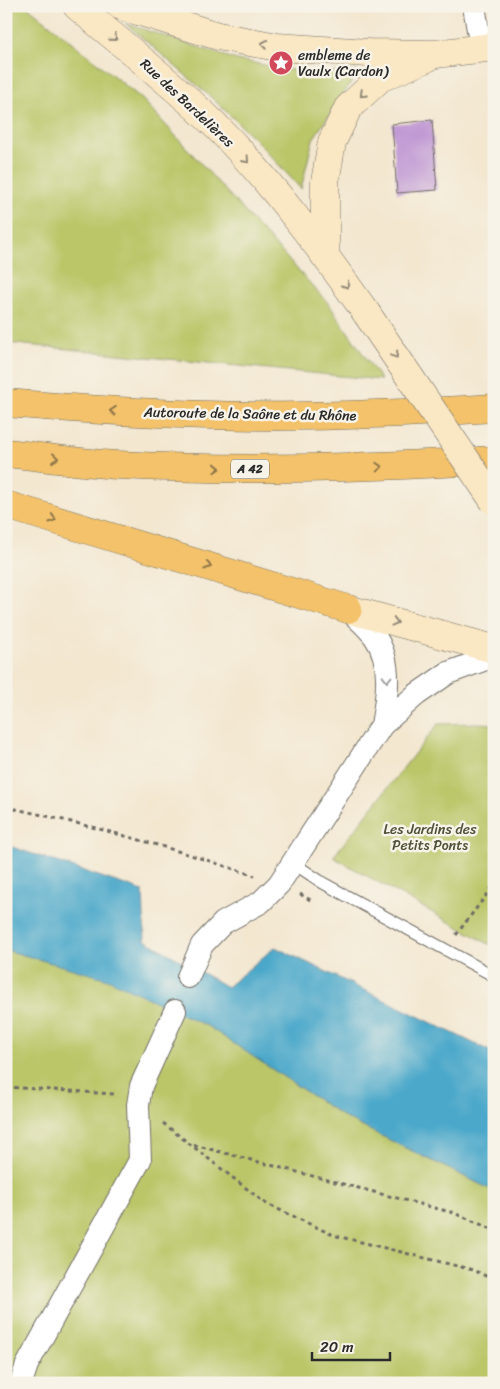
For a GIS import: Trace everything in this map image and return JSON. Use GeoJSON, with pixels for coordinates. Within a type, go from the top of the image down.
{"type":"FeatureCollection","features":[{"type":"Feature","properties":{"kind":"highway","name":"Autoroute de la Saône et du Rhône"},"geometry":{"type":"LineString","coordinates":[[6,403],[122,412],[256,416],[384,415],[494,408]]}},
{"type":"Feature","properties":{"kind":"highway","name":"A 42"},"geometry":{"type":"LineString","coordinates":[[6,453],[118,465],[251,469],[374,467],[494,460]]}},
{"type":"Feature","properties":{"kind":"highway"},"geometry":{"type":"LineString","coordinates":[[6,505],[348,609]]}},
{"type":"Feature","properties":{"kind":"main road","name":"Rue des Bardelières"},"geometry":{"type":"LineString","coordinates":[[77,6],[215,125],[250,164],[325,256],[367,314],[494,501]]}},
{"type":"Feature","properties":{"kind":"main road"},"geometry":{"type":"LineString","coordinates":[[121,6],[218,36],[277,46],[368,53],[435,54],[488,48]]}},
{"type":"Feature","properties":{"kind":"main road"},"geometry":{"type":"LineString","coordinates":[[325,256],[325,182],[332,142],[348,108],[380,78],[435,54]]}},
{"type":"Feature","properties":{"kind":"main road"},"geometry":{"type":"LineString","coordinates":[[348,609],[494,649]]}},
{"type":"Feature","properties":{"kind":"street"},"geometry":{"type":"LineString","coordinates":[[474,6],[488,48]]}},
{"type":"Feature","properties":{"kind":"street"},"geometry":{"type":"LineString","coordinates":[[348,609],[376,638],[388,670],[387,701],[382,725]]}},
{"type":"Feature","properties":{"kind":"street"},"geometry":{"type":"LineString","coordinates":[[188,978],[202,945],[223,923],[261,902],[279,884],[382,725],[416,694],[448,673],[494,656]]}},
{"type":"Feature","properties":{"kind":"street"},"geometry":{"type":"LineString","coordinates":[[21,1383],[27,1365],[140,1160],[138,1105],[141,1086],[175,1011]]}},
{"type":"Feature","properties":{"kind":"lane"},"geometry":{"type":"LineString","coordinates":[[293,862],[323,883],[494,976]]}},
{"type":"Feature","properties":{"kind":"path"},"geometry":{"type":"LineString","coordinates":[[445,950],[494,885]]}},
{"type":"Feature","properties":{"kind":"path"},"geometry":{"type":"LineString","coordinates":[[6,1087],[117,1094],[138,1105],[265,1203],[333,1236],[473,1270],[494,1280]]}},
{"type":"Feature","properties":{"kind":"path"},"geometry":{"type":"LineString","coordinates":[[191,1145],[454,1212],[494,1230]]}},
{"type":"Feature","properties":{"kind":"green space"},"geometry":{"type":"Polygon","coordinates":[[[11,6],[27,6],[142,99],[328,303],[381,380],[6,343],[6,18],[11,6]]]}},
{"type":"Feature","properties":{"kind":"green space"},"geometry":{"type":"Polygon","coordinates":[[[125,23],[237,60],[309,73],[359,71],[313,139],[301,189],[254,138],[212,98],[125,23]]]}},
{"type":"Feature","properties":{"kind":"green space","name":"Les Jardins des Petits Ponts"},"geometry":{"type":"Polygon","coordinates":[[[438,724],[494,724],[494,947],[333,857],[438,724]]]}},
{"type":"Feature","properties":{"kind":"green space"},"geometry":{"type":"Polygon","coordinates":[[[6,950],[108,978],[209,1027],[347,1119],[494,1191],[494,1383],[6,1383],[6,950]]]}},
{"type":"Feature","properties":{"kind":"water"},"geometry":{"type":"Polygon","coordinates":[[[6,845],[143,891],[145,940],[227,987],[275,947],[494,1053],[494,1191],[347,1119],[209,1027],[108,979],[6,950],[6,845]]]}},
{"type":"Feature","properties":{"kind":"building"},"geometry":{"type":"Polygon","coordinates":[[[432,120],[437,190],[397,193],[392,124],[432,120]]]}},
{"type":"Feature","properties":{"kind":"place","name":"embleme de Vaulx (Cardon)"},"geometry":{"type":"Point","coordinates":[281,63]}}]}
